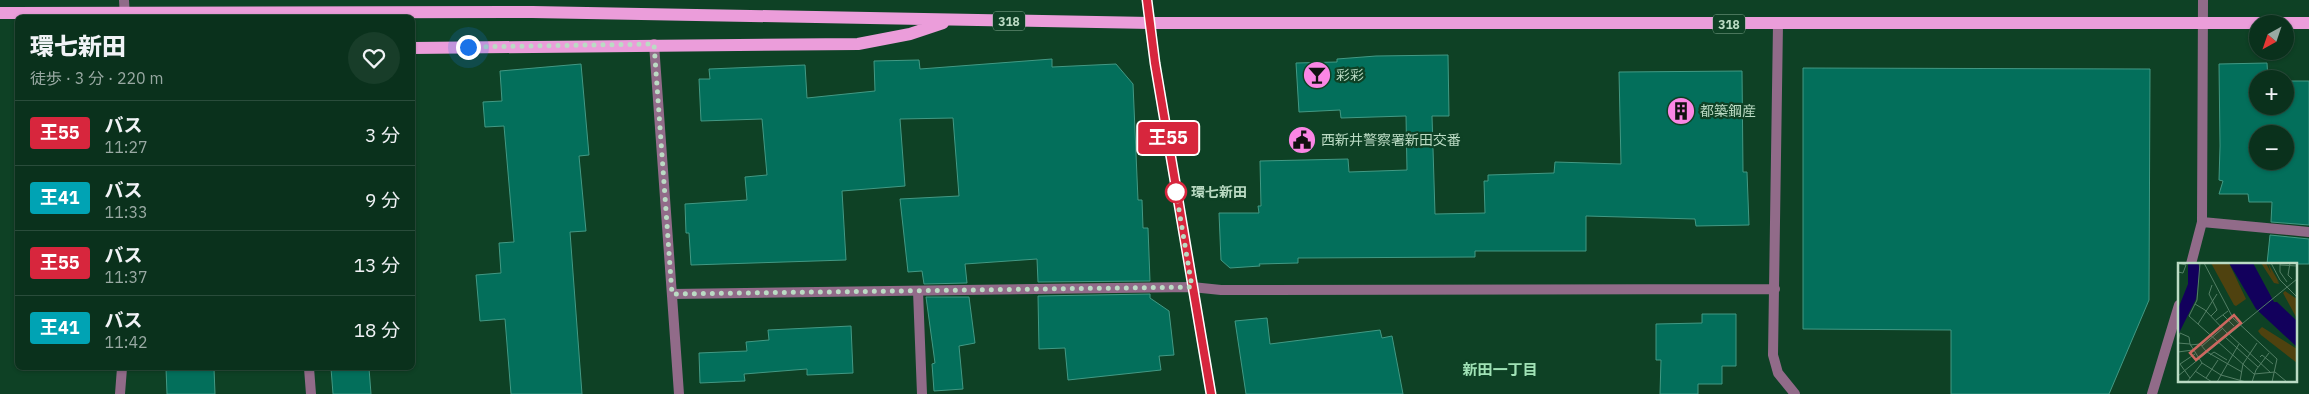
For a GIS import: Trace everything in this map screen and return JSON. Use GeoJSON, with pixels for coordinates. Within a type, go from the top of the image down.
{"type":"FeatureCollection","features":[{"type":"Feature","properties":{"kind":"main road","name":"318"},"geometry":{"type":"LineString","coordinates":[[6,13],[532,12],[1150,23],[2309,23]]}},
{"type":"Feature","properties":{"kind":"main road"},"geometry":{"type":"LineString","coordinates":[[415,48],[654,44],[858,44],[910,34],[955,20]]}},
{"type":"Feature","properties":{"kind":"street"},"geometry":{"type":"LineString","coordinates":[[124,0],[125,15]]}},
{"type":"Feature","properties":{"kind":"street"},"geometry":{"type":"LineString","coordinates":[[1147,0],[1192,287],[1211,394]]}},
{"type":"Feature","properties":{"kind":"street"},"geometry":{"type":"LineString","coordinates":[[2191,263],[2202,222],[2203,0]]}},
{"type":"Feature","properties":{"kind":"street"},"geometry":{"type":"LineString","coordinates":[[1778,24],[1773,355],[1778,373],[1795,394]]}},
{"type":"Feature","properties":{"kind":"street"},"geometry":{"type":"LineString","coordinates":[[654,44],[680,394]]}},
{"type":"Feature","properties":{"kind":"street"},"geometry":{"type":"LineString","coordinates":[[2202,222],[2309,232]]}},
{"type":"Feature","properties":{"kind":"street"},"geometry":{"type":"LineString","coordinates":[[672,294],[1192,287],[1221,290],[1775,289]]}},
{"type":"Feature","properties":{"kind":"street"},"geometry":{"type":"LineString","coordinates":[[918,291],[922,394]]}},
{"type":"Feature","properties":{"kind":"street"},"geometry":{"type":"LineString","coordinates":[[2152,394],[2178,308]]}},
{"type":"Feature","properties":{"kind":"street"},"geometry":{"type":"LineString","coordinates":[[120,394],[122,370]]}},
{"type":"Feature","properties":{"kind":"street"},"geometry":{"type":"LineString","coordinates":[[309,370],[311,394]]}},
{"type":"Feature","properties":{"kind":"building"},"geometry":{"type":"Polygon","coordinates":[[[1448,55],[1449,116],[1432,116],[1435,214],[1485,213],[1484,181],[1488,181],[1488,175],[1554,173],[1555,162],[1621,164],[1619,72],[1742,71],[1743,172],[1747,172],[1749,225],[1696,226],[1695,219],[1586,216],[1586,251],[1475,251],[1475,257],[1298,258],[1298,263],[1259,264],[1260,266],[1230,268],[1221,260],[1219,213],[1259,213],[1258,206],[1261,206],[1260,161],[1348,159],[1349,172],[1407,170],[1406,116],[1341,118],[1340,110],[1299,112],[1296,63],[1337,62],[1337,59],[1376,56],[1448,55]]]}},
{"type":"Feature","properties":{"kind":"building"},"geometry":{"type":"Polygon","coordinates":[[[1052,59],[1052,67],[1116,64],[1133,84],[1138,200],[1142,200],[1143,228],[1148,228],[1150,281],[1038,282],[1037,259],[965,264],[967,283],[924,284],[922,271],[908,272],[900,199],[959,196],[953,118],[900,119],[905,186],[842,191],[846,260],[691,265],[689,233],[686,233],[685,204],[747,200],[745,177],[767,175],[762,119],[701,121],[699,79],[710,79],[709,69],[805,65],[807,98],[875,91],[874,61],[919,60],[920,69],[1052,59]]]}},
{"type":"Feature","properties":{"kind":"building"},"geometry":{"type":"Polygon","coordinates":[[[2267,63],[2267,70],[2249,70],[2249,115],[2294,115],[2294,81],[2309,81],[2309,225],[2271,222],[2272,202],[2249,202],[2248,194],[2219,194],[2223,181],[2219,180],[2219,64],[2267,63]]]}},
{"type":"Feature","properties":{"kind":"building"},"geometry":{"type":"Polygon","coordinates":[[[581,64],[589,155],[579,156],[586,231],[570,232],[582,394],[511,394],[505,319],[480,321],[476,275],[501,273],[499,243],[514,242],[504,126],[485,127],[483,102],[502,101],[500,71],[581,64]]]}},
{"type":"Feature","properties":{"kind":"building"},"geometry":{"type":"Polygon","coordinates":[[[1803,68],[2150,69],[2149,300],[2109,394],[1951,394],[1951,330],[1803,329],[1803,68]]]}},
{"type":"Feature","properties":{"kind":"building"},"geometry":{"type":"Polygon","coordinates":[[[2270,235],[2309,239],[2309,264],[2267,263],[2270,235]]]}},
{"type":"Feature","properties":{"kind":"building"},"geometry":{"type":"Polygon","coordinates":[[[1150,294],[1150,298],[1169,311],[1174,355],[1159,356],[1161,370],[1068,380],[1065,348],[1039,349],[1038,296],[1150,294]]]}},
{"type":"Feature","properties":{"kind":"building"},"geometry":{"type":"Polygon","coordinates":[[[926,297],[969,297],[975,343],[959,346],[963,389],[934,391],[932,364],[935,363],[926,297]]]}},
{"type":"Feature","properties":{"kind":"building"},"geometry":{"type":"Polygon","coordinates":[[[1702,314],[1736,314],[1736,366],[1722,366],[1722,384],[1698,384],[1698,394],[1660,394],[1661,360],[1656,360],[1656,324],[1702,323],[1702,314]]]}},
{"type":"Feature","properties":{"kind":"building"},"geometry":{"type":"Polygon","coordinates":[[[1267,318],[1270,344],[1380,330],[1382,338],[1392,336],[1403,394],[1246,394],[1235,321],[1267,318]]]}},
{"type":"Feature","properties":{"kind":"building"},"geometry":{"type":"Polygon","coordinates":[[[851,326],[853,373],[807,375],[807,369],[744,374],[745,381],[700,383],[699,353],[747,351],[746,342],[769,340],[768,330],[851,326]]]}},
{"type":"Feature","properties":{"kind":"building"},"geometry":{"type":"Polygon","coordinates":[[[166,370],[214,370],[215,394],[167,394],[166,370]]]}},
{"type":"Feature","properties":{"kind":"building"},"geometry":{"type":"Polygon","coordinates":[[[331,370],[369,370],[371,394],[333,394],[331,370]]]}},
{"type":"Feature","properties":{"kind":"bus line","name":"王55"},"geometry":{"type":"LineString","coordinates":[[1147,0],[1155,63],[1211,394]]}},
{"type":"Feature","properties":{"kind":"place","name":"彩彩"},"geometry":{"type":"Point","coordinates":[1317,75]}},
{"type":"Feature","properties":{"kind":"place","name":"都築鋼産"},"geometry":{"type":"Point","coordinates":[1681,111]}},
{"type":"Feature","properties":{"kind":"place","name":"西新井警察署新田交番"},"geometry":{"type":"Point","coordinates":[1302,140]}},
{"type":"Feature","properties":{"kind":"place","name":"環七新田"},"geometry":{"type":"Point","coordinates":[1176,192]}},
{"type":"Feature","properties":{"kind":"district","name":"新田一丁目"},"geometry":{"type":"Point","coordinates":[1500,369]}},
{"type":"Feature","properties":{"kind":"route"},"geometry":{"type":"LineString","coordinates":[[468,47],[654,44],[672,294],[1192,287],[1176,192]]}}]}
